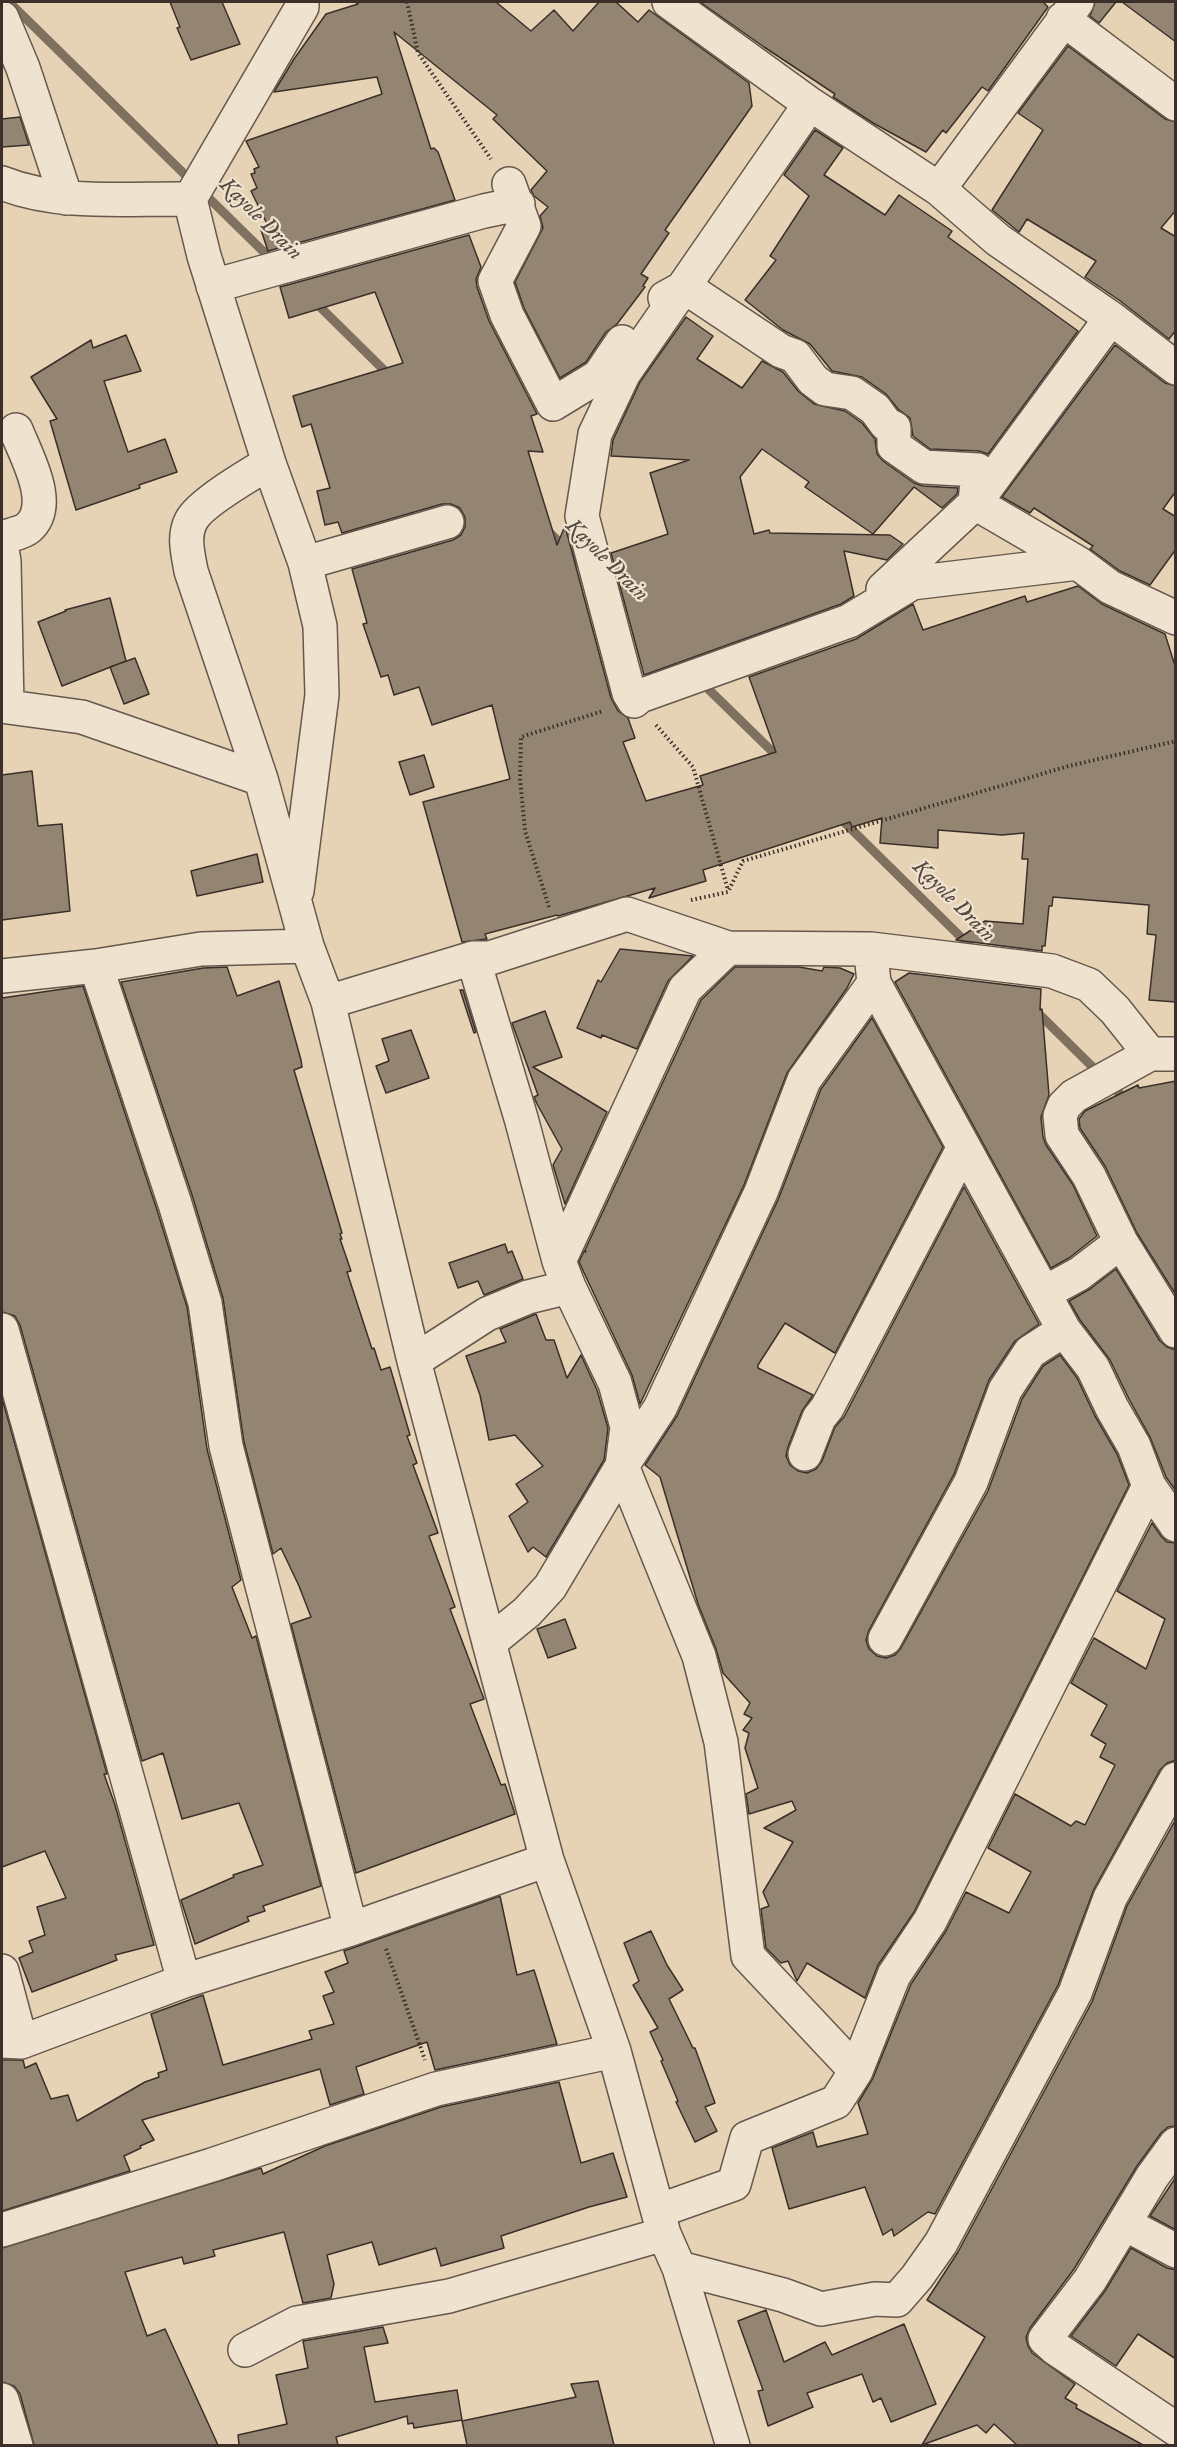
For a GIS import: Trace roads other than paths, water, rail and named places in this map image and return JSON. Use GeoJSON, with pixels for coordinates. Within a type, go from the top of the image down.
{"type":"FeatureCollection","features":[{"type":"Feature","properties":{"kind":"street"},"geometry":{"type":"LineString","coordinates":[[669,2],[810,104],[939,189],[998,240],[1111,318],[1176,368]]}},
{"type":"Feature","properties":{"kind":"street"},"geometry":{"type":"LineString","coordinates":[[296,905],[322,695],[320,626],[305,563],[269,463],[213,286],[190,199],[307,3]]}},
{"type":"Feature","properties":{"kind":"street"},"geometry":{"type":"LineString","coordinates":[[939,189],[1070,10],[1176,104]]}},
{"type":"Feature","properties":{"kind":"street"},"geometry":{"type":"LineString","coordinates":[[2,18],[12,66],[52,195]]}},
{"type":"Feature","properties":{"kind":"street"},"geometry":{"type":"LineString","coordinates":[[810,104],[624,373],[596,434],[582,516],[626,682],[634,701],[640,696],[849,621],[912,583],[1078,563]]}},
{"type":"Feature","properties":{"kind":"street"},"geometry":{"type":"LineString","coordinates":[[2,183],[16,189],[52,195],[190,199]]}},
{"type":"Feature","properties":{"kind":"street"},"geometry":{"type":"LineString","coordinates":[[213,286],[484,211],[513,194],[524,226],[495,281],[507,315],[553,404],[599,376],[644,309],[685,287]]}},
{"type":"Feature","properties":{"kind":"street"},"geometry":{"type":"LineString","coordinates":[[2,207],[52,195]]}},
{"type":"Feature","properties":{"kind":"street"},"geometry":{"type":"LineString","coordinates":[[685,287],[781,351],[795,357],[813,380],[825,389],[852,393],[875,409],[886,424],[894,428],[894,446],[924,467],[978,470],[975,503]]}},
{"type":"Feature","properties":{"kind":"street"},"geometry":{"type":"LineString","coordinates":[[849,621],[975,503],[1111,318]]}},
{"type":"Feature","properties":{"kind":"street"},"geometry":{"type":"LineString","coordinates":[[2,538],[28,529],[38,514],[41,496],[16,430]]}},
{"type":"Feature","properties":{"kind":"street"},"geometry":{"type":"LineString","coordinates":[[269,463],[227,489],[191,519],[186,540],[191,571],[261,779],[307,946],[328,1002],[414,1361],[547,1860],[614,2051],[661,2223],[679,2268],[733,2445]]}},
{"type":"Feature","properties":{"kind":"street"},"geometry":{"type":"LineString","coordinates":[[975,503],[1078,563],[1110,587],[1176,618]]}},
{"type":"Feature","properties":{"kind":"street"},"geometry":{"type":"LineString","coordinates":[[305,563],[447,522]]}},
{"type":"Feature","properties":{"kind":"street"},"geometry":{"type":"LineString","coordinates":[[2,550],[4,561],[4,706],[82,717],[261,779]]}},
{"type":"Feature","properties":{"kind":"street"},"geometry":{"type":"LineString","coordinates":[[328,1002],[473,958],[490,958],[627,914],[728,948],[871,949],[1052,971],[1089,985],[1163,1054],[1074,1096],[1064,1106],[1060,1116],[1062,1135],[1089,1176],[1121,1242],[1176,1331]]}},
{"type":"Feature","properties":{"kind":"street"},"geometry":{"type":"LineString","coordinates":[[2,976],[96,966],[201,949],[307,946]]}},
{"type":"Feature","properties":{"kind":"street"},"geometry":{"type":"LineString","coordinates":[[414,1361],[487,1314],[528,1297],[564,1274],[685,989],[728,948]]}},
{"type":"Feature","properties":{"kind":"street"},"geometry":{"type":"LineString","coordinates":[[871,949],[874,983],[1064,1330],[1093,1368],[1134,1446],[1149,1486],[1176,1525]]}},
{"type":"Feature","properties":{"kind":"street"},"geometry":{"type":"LineString","coordinates":[[473,958],[521,1118],[564,1274],[615,1383],[627,1427],[622,1466],[699,1656],[721,1742],[748,1956],[856,2071]]}},
{"type":"Feature","properties":{"kind":"street"},"geometry":{"type":"LineString","coordinates":[[96,966],[205,1303],[226,1446],[363,1924]]}},
{"type":"Feature","properties":{"kind":"street"},"geometry":{"type":"LineString","coordinates":[[489,1643],[527,1612],[550,1587],[622,1466],[660,1408],[761,1192],[804,1080],[874,983]]}},
{"type":"Feature","properties":{"kind":"street"},"geometry":{"type":"LineString","coordinates":[[805,1454],[819,1418],[964,1147]]}},
{"type":"Feature","properties":{"kind":"street"},"geometry":{"type":"LineString","coordinates":[[1044,1293],[1079,1274],[1121,1242]]}},
{"type":"Feature","properties":{"kind":"street"},"geometry":{"type":"LineString","coordinates":[[2,1330],[184,1981]]}},
{"type":"Feature","properties":{"kind":"street"},"geometry":{"type":"LineString","coordinates":[[885,1639],[971,1482],[1005,1390],[1030,1352],[1064,1330]]}},
{"type":"Feature","properties":{"kind":"street"},"geometry":{"type":"LineString","coordinates":[[245,2350],[297,2324],[450,2296],[661,2223],[734,2184],[747,2138],[836,2102],[856,2071],[894,1975],[930,1921],[1149,1486]]}},
{"type":"Feature","properties":{"kind":"street"},"geometry":{"type":"LineString","coordinates":[[679,2268],[783,2295],[820,2309],[875,2299],[897,2300],[917,2277],[940,2243],[1070,2003],[1110,1898],[1176,1779]]}},
{"type":"Feature","properties":{"kind":"street"},"geometry":{"type":"LineString","coordinates":[[2,1971],[11,2041],[547,1860]]}},
{"type":"Feature","properties":{"kind":"street"},"geometry":{"type":"LineString","coordinates":[[2,2230],[212,2165],[436,2089],[614,2051]]}},
{"type":"Feature","properties":{"kind":"street"},"geometry":{"type":"LineString","coordinates":[[1176,2144],[1152,2177],[1090,2280],[1045,2339],[1176,2429]]}},
{"type":"Feature","properties":{"kind":"street"},"geometry":{"type":"LineString","coordinates":[[1125,2224],[1176,2251]]}},
{"type":"Feature","properties":{"kind":"street"},"geometry":{"type":"LineString","coordinates":[[2,2400],[16,2445]]}},
{"type":"Feature","properties":{"kind":"waterway","name":"Kayole Drain"},"geometry":{"type":"LineString","coordinates":[[9,2],[275,263]]}},
{"type":"Feature","properties":{"kind":"waterway","name":"Kayole Drain"},"geometry":{"type":"LineString","coordinates":[[313,300],[390,376]]}},
{"type":"Feature","properties":{"kind":"waterway","name":"Kayole Drain"},"geometry":{"type":"LineString","coordinates":[[548,531],[585,568]]}},
{"type":"Feature","properties":{"kind":"waterway","name":"Kayole Drain"},"geometry":{"type":"LineString","coordinates":[[700,681],[782,761]]}},
{"type":"Feature","properties":{"kind":"waterway","name":"Kayole Drain"},"geometry":{"type":"LineString","coordinates":[[837,815],[977,953]]}},
{"type":"Feature","properties":{"kind":"waterway","name":"Kayole Drain"},"geometry":{"type":"LineString","coordinates":[[1036,1011],[1128,1102]]}}]}
